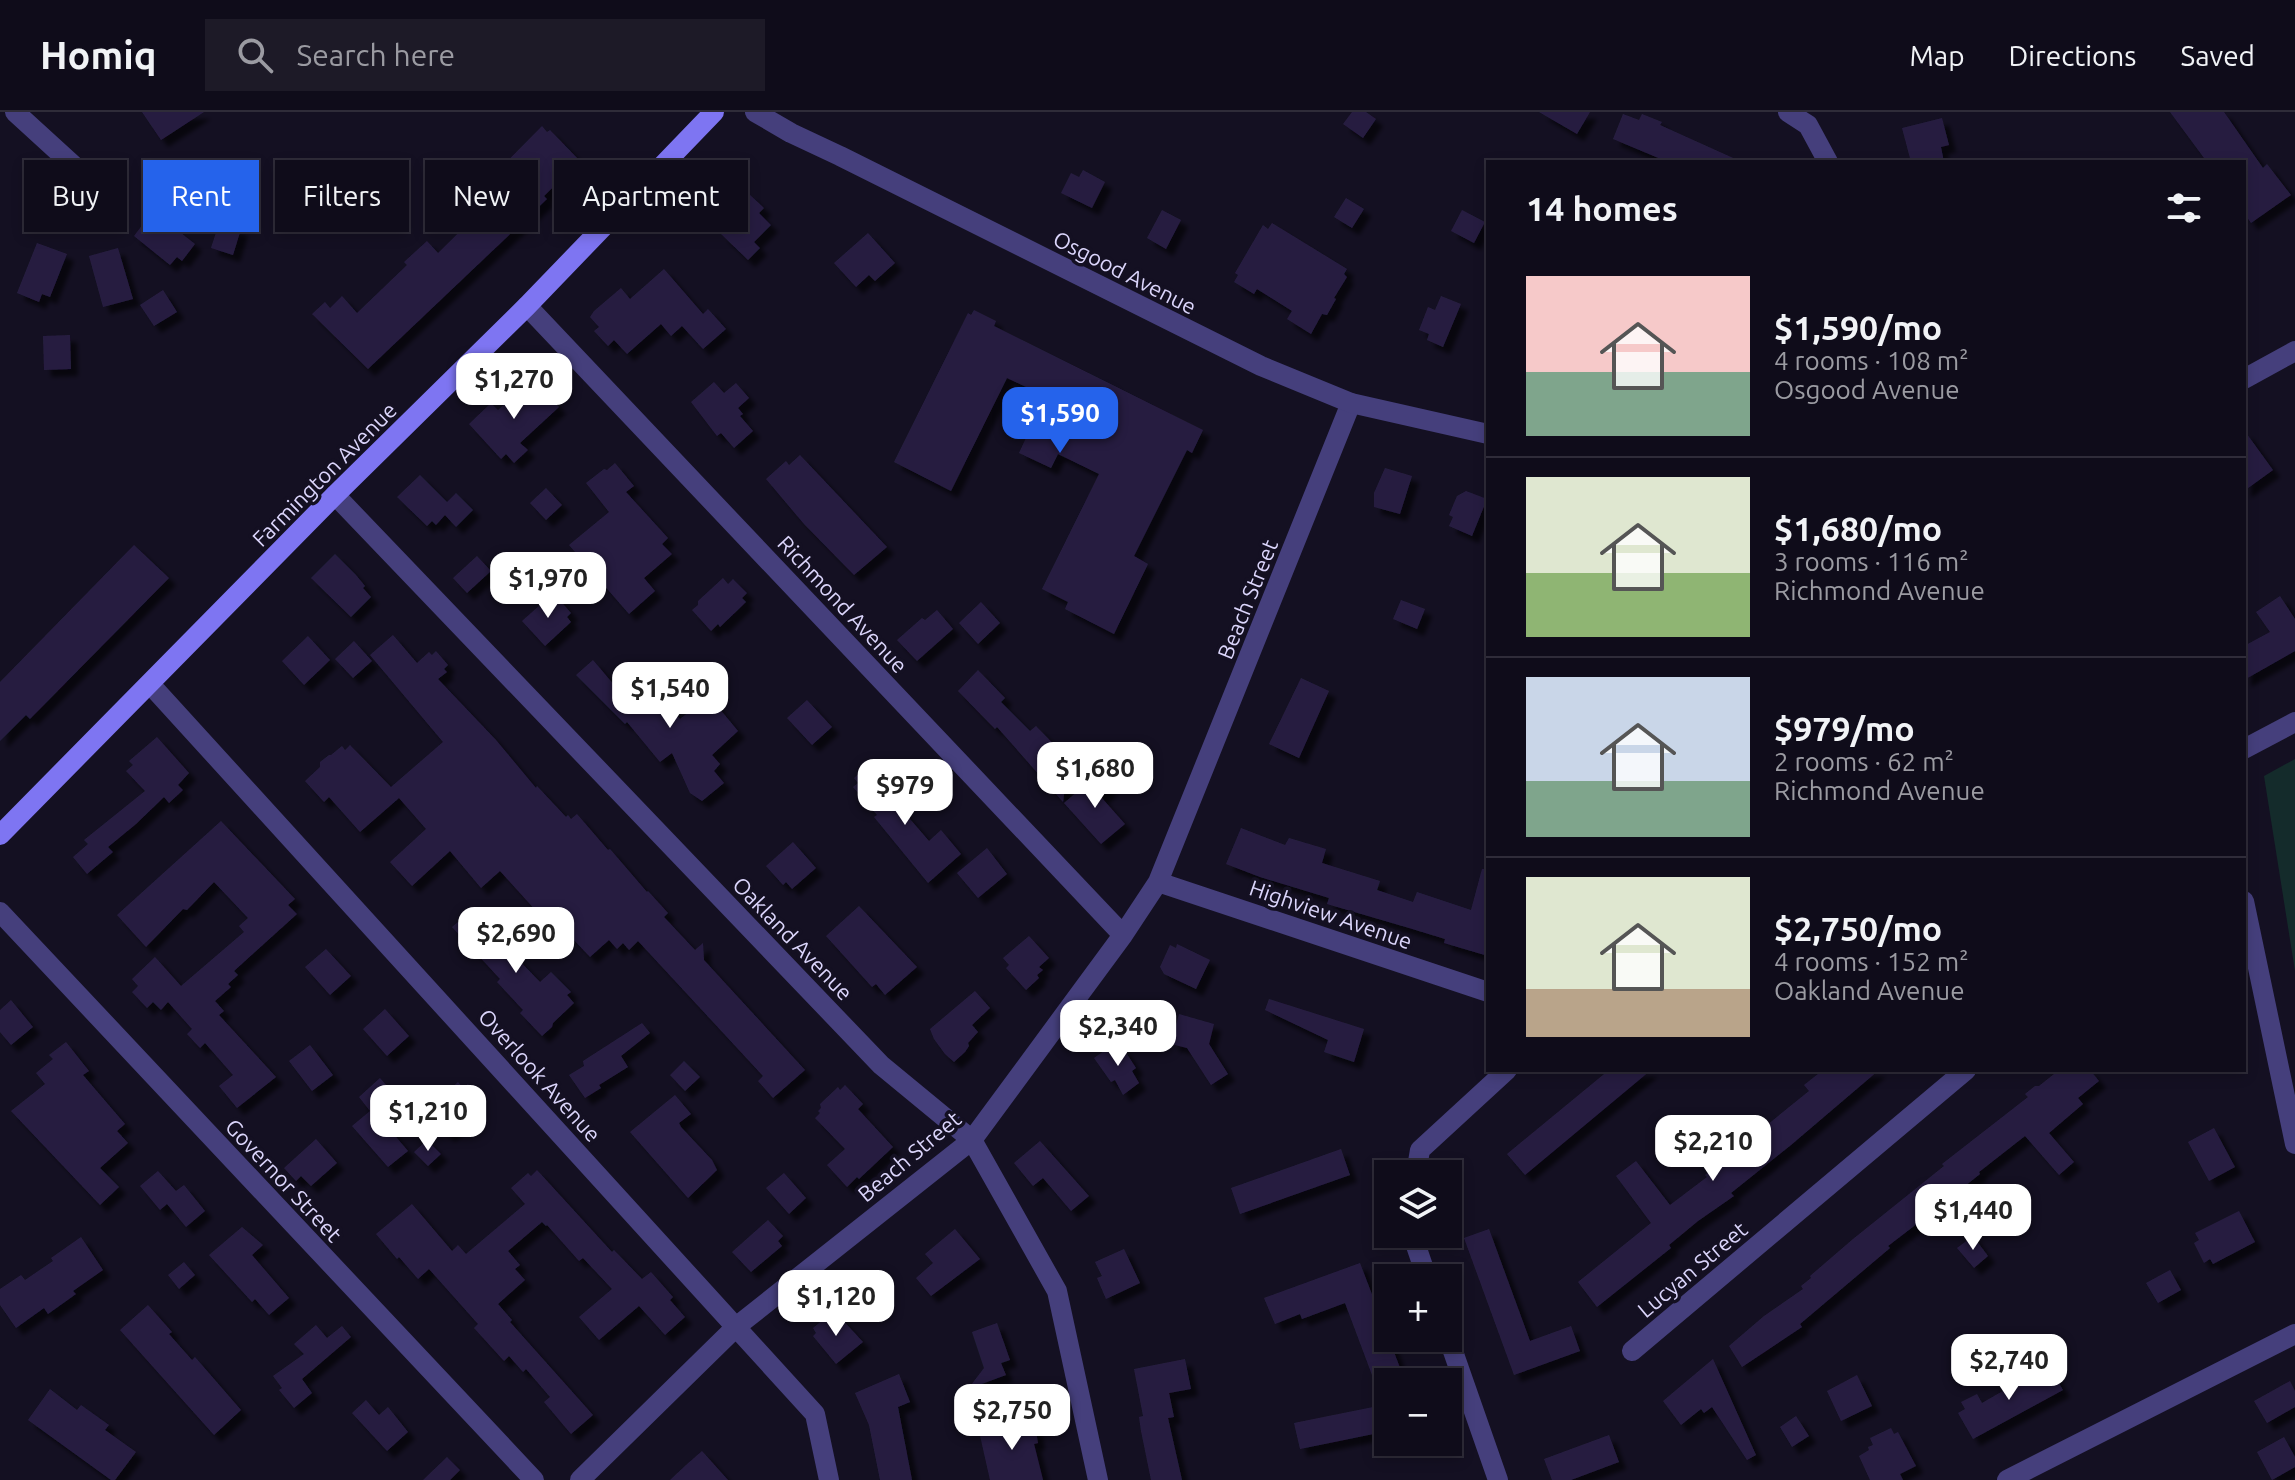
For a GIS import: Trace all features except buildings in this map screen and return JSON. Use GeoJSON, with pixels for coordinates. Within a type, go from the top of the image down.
{"type":"FeatureCollection","features":[{"type":"Feature","properties":{"kind":"main road","name":"Farmington Avenue"},"geometry":{"type":"LineString","coordinates":[[0,835],[335,495],[527,306],[714,112]]}},
{"type":"Feature","properties":{"kind":"street"},"geometry":{"type":"LineString","coordinates":[[15,112],[68,160]]}},
{"type":"Feature","properties":{"kind":"street","name":"Osgood Avenue"},"geometry":{"type":"LineString","coordinates":[[755,112],[791,133],[1261,366],[1351,403],[1486,434]]}},
{"type":"Feature","properties":{"kind":"street"},"geometry":{"type":"LineString","coordinates":[[1788,112],[1808,125],[1827,160]]}},
{"type":"Feature","properties":{"kind":"street","name":"Richmond Avenue"},"geometry":{"type":"LineString","coordinates":[[527,306],[1123,935]]}},
{"type":"Feature","properties":{"kind":"street"},"geometry":{"type":"LineString","coordinates":[[2246,378],[2295,351]]}},
{"type":"Feature","properties":{"kind":"street","name":"Beach Street"},"geometry":{"type":"LineString","coordinates":[[580,1480],[737,1326],[972,1140],[1123,935],[1158,882],[1351,403]]}},
{"type":"Feature","properties":{"kind":"street","name":"Oakland Avenue"},"geometry":{"type":"LineString","coordinates":[[335,495],[881,1065],[972,1140],[1057,1291],[1098,1480]]}},
{"type":"Feature","properties":{"kind":"street","name":"Overlook Avenue"},"geometry":{"type":"LineString","coordinates":[[150,684],[815,1414],[829,1480]]}},
{"type":"Feature","properties":{"kind":"street"},"geometry":{"type":"LineString","coordinates":[[2246,748],[2295,722]]}},
{"type":"Feature","properties":{"kind":"street","name":"Highview Avenue"},"geometry":{"type":"LineString","coordinates":[[1158,882],[1486,991]]}},
{"type":"Feature","properties":{"kind":"street"},"geometry":{"type":"LineString","coordinates":[[2246,911],[2295,1144]]}},
{"type":"Feature","properties":{"kind":"street","name":"Governor Street"},"geometry":{"type":"LineString","coordinates":[[0,912],[534,1480]]}},
{"type":"Feature","properties":{"kind":"street"},"geometry":{"type":"LineString","coordinates":[[1418,1160],[1420,1150],[1505,1072]]}},
{"type":"Feature","properties":{"kind":"street","name":"Lucyan Street"},"geometry":{"type":"LineString","coordinates":[[1632,1351],[1964,1072]]}},
{"type":"Feature","properties":{"kind":"street"},"geometry":{"type":"LineString","coordinates":[[2007,1480],[2295,1334]]}},
{"type":"Feature","properties":{"kind":"street"},"geometry":{"type":"LineString","coordinates":[[1453,1352],[1498,1480]]}},
{"type":"Feature","properties":{"kind":"green space"},"geometry":{"type":"Polygon","coordinates":[[[2295,759],[2295,971],[2264,776],[2295,759]]]}}]}
